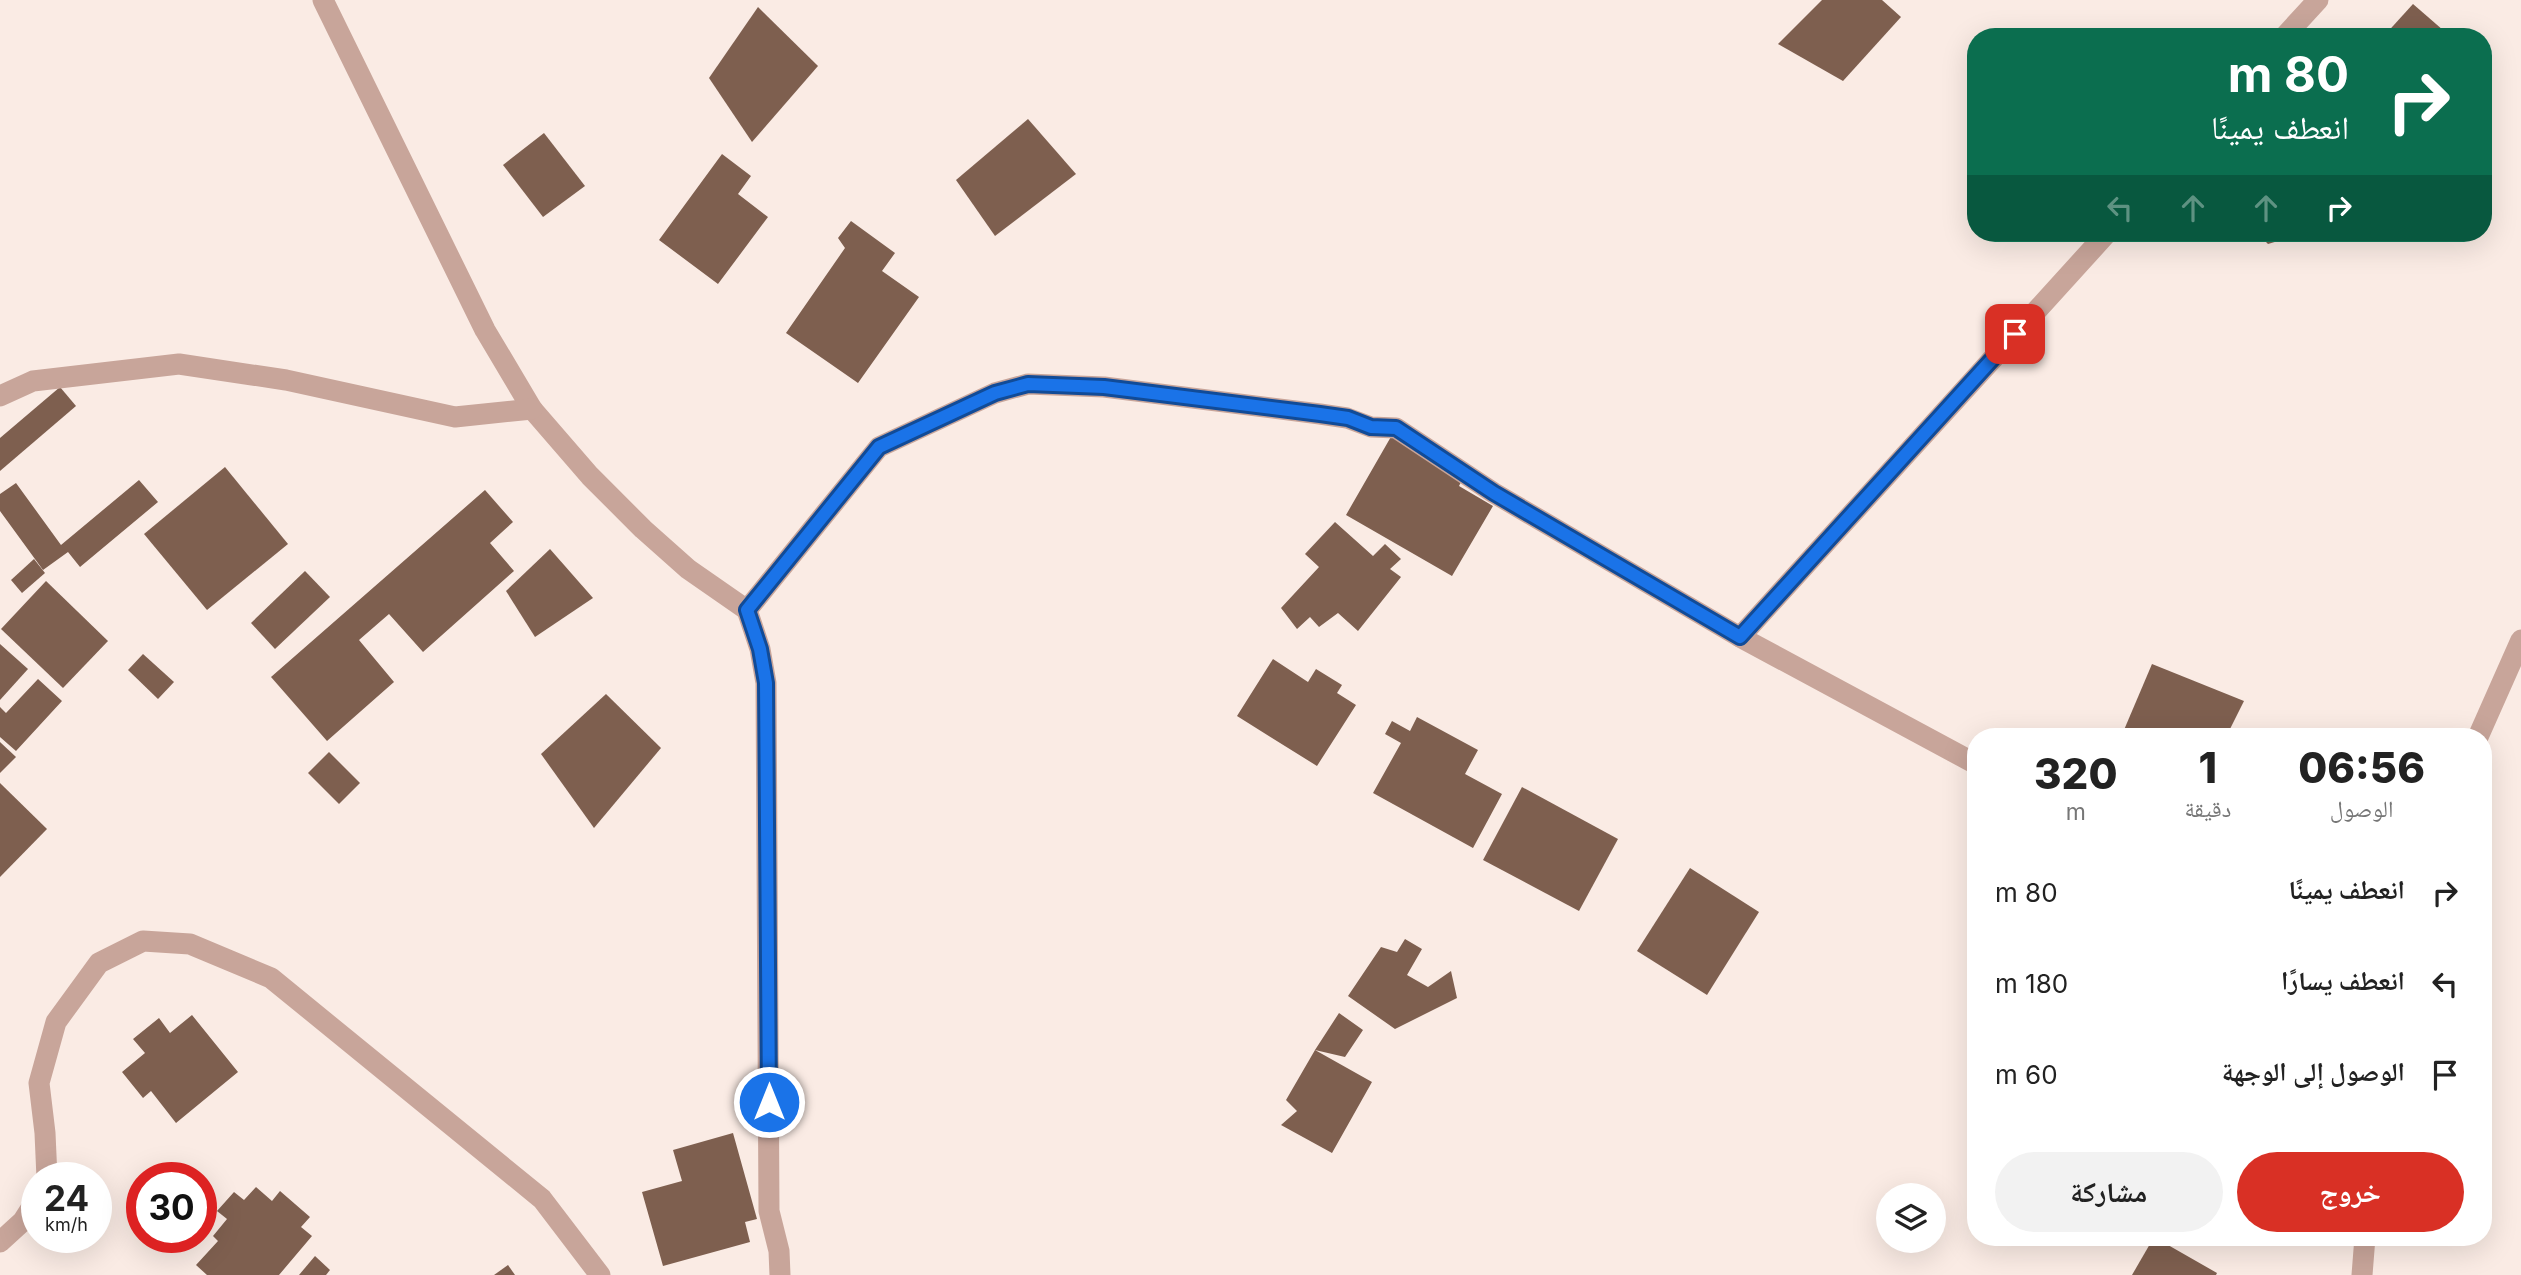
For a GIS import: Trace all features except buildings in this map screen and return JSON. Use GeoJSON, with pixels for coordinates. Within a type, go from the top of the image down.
{"type":"FeatureCollection","features":[{"type":"Feature","properties":{"kind":"street"},"geometry":{"type":"LineString","coordinates":[[323,0],[485,330],[532,409],[590,476],[643,529],[688,569],[747,610],[760,649],[766,683],[769,1210],[779,1251],[780,1275]]}},
{"type":"Feature","properties":{"kind":"street"},"geometry":{"type":"LineString","coordinates":[[2292,28],[2318,0]]}},
{"type":"Feature","properties":{"kind":"street"},"geometry":{"type":"LineString","coordinates":[[1740,637],[2099,242]]}},
{"type":"Feature","properties":{"kind":"street"},"geometry":{"type":"LineString","coordinates":[[0,396],[33,381],[179,364],[286,380],[455,418],[532,409]]}},
{"type":"Feature","properties":{"kind":"street"},"geometry":{"type":"LineString","coordinates":[[747,610],[879,447],[995,393],[1028,384],[1104,387],[1320,414],[1348,418],[1371,427],[1396,428],[1494,493],[1740,637],[1967,759]]}},
{"type":"Feature","properties":{"kind":"street"},"geometry":{"type":"LineString","coordinates":[[2482,728],[2521,640]]}},
{"type":"Feature","properties":{"kind":"street"},"geometry":{"type":"LineString","coordinates":[[47,1162],[46,1133],[39,1083],[56,1022],[99,963],[143,941],[190,944],[271,978],[542,1199],[600,1275]]}},
{"type":"Feature","properties":{"kind":"street"},"geometry":{"type":"LineString","coordinates":[[0,1242],[21,1223]]}},
{"type":"Feature","properties":{"kind":"street"},"geometry":{"type":"LineString","coordinates":[[2362,1275],[2364,1246]]}},
{"type":"Feature","properties":{"kind":"route"},"geometry":{"type":"LineString","coordinates":[[769,1102],[766,683],[760,649],[747,610],[879,447],[995,393],[1028,384],[1104,387],[1320,414],[1348,418],[1371,427],[1396,428],[1494,493],[1740,637],[2015,334]]}}]}
